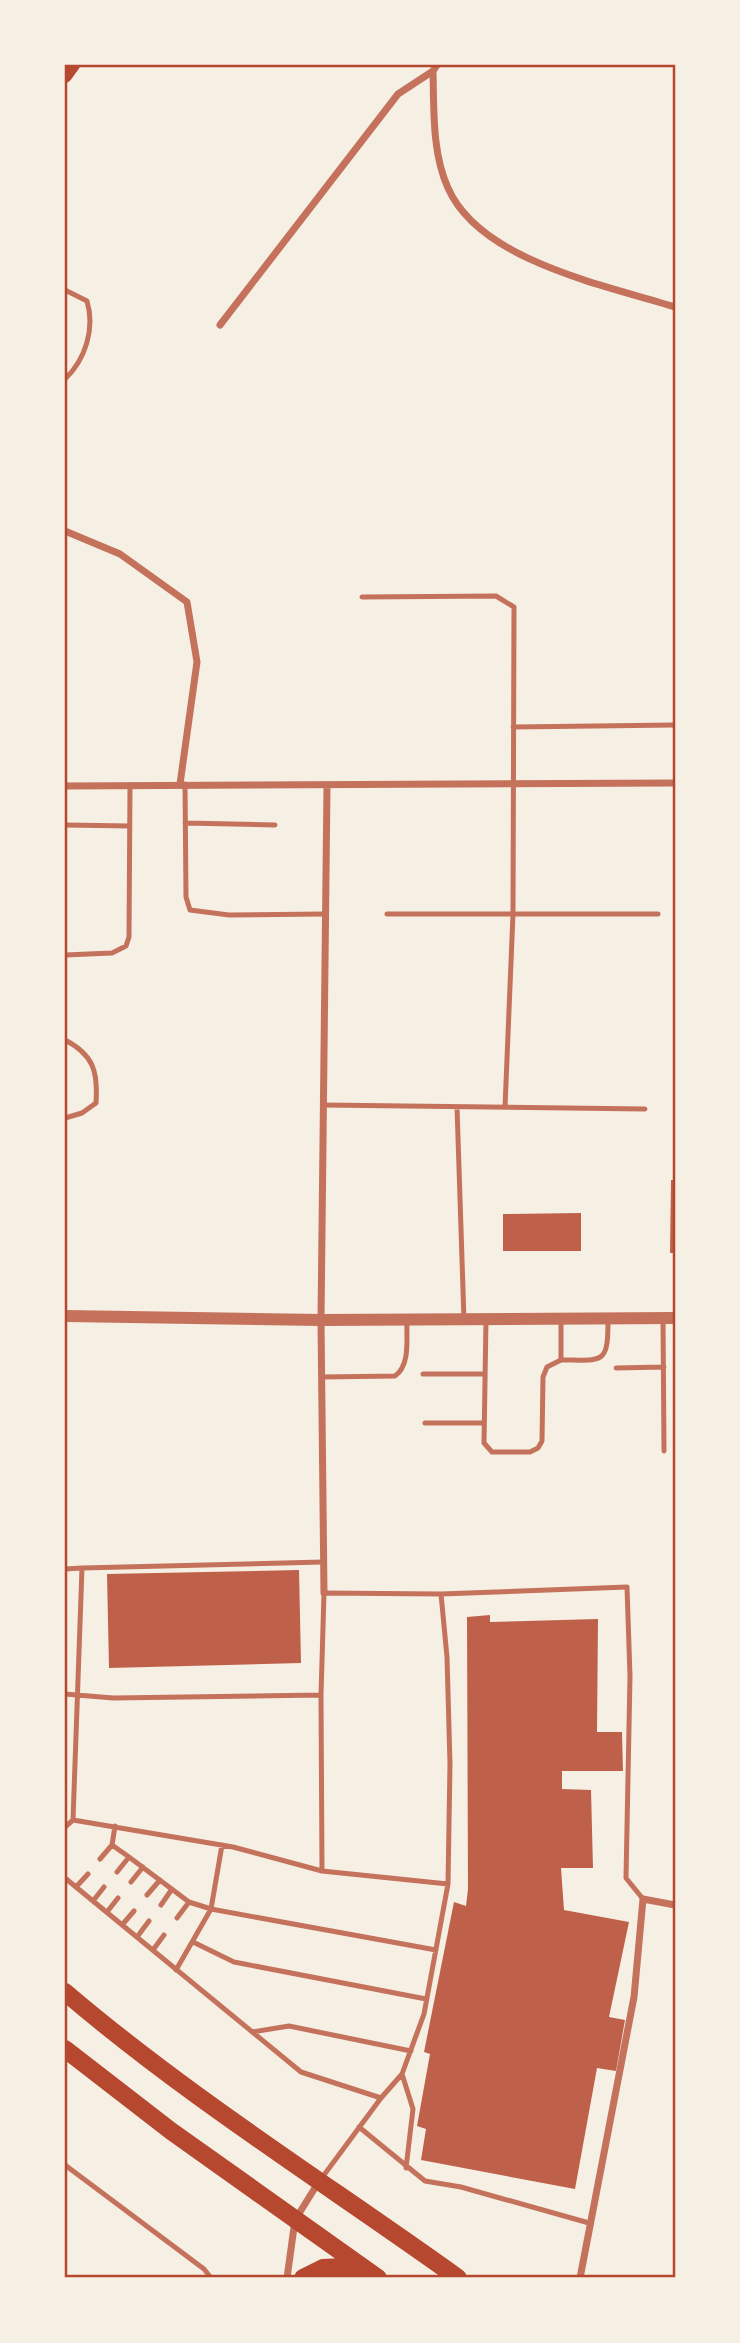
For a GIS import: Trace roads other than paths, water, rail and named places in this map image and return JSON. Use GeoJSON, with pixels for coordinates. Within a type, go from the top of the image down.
{"type":"FeatureCollection","features":[{"type":"Feature","properties":{"kind":"main road"},"geometry":{"type":"LineString","coordinates":[[65,76],[73,65]]}},
{"type":"Feature","properties":{"kind":"main road"},"geometry":{"type":"LineString","coordinates":[[65,1992],[189,2089],[458,2278]]}},
{"type":"Feature","properties":{"kind":"main road"},"geometry":{"type":"LineString","coordinates":[[65,2049],[371,2275]]}},
{"type":"Feature","properties":{"kind":"main road"},"geometry":{"type":"LineString","coordinates":[[303,2278],[323,2268],[371,2275]]}},
{"type":"Feature","properties":{"kind":"street"},"geometry":{"type":"LineString","coordinates":[[435,68],[435,135],[448,189],[480,231],[524,259],[675,307]]}},
{"type":"Feature","properties":{"kind":"street"},"geometry":{"type":"LineString","coordinates":[[220,325],[397,94],[435,68]]}},
{"type":"Feature","properties":{"kind":"street"},"geometry":{"type":"LineString","coordinates":[[65,531],[120,554],[187,603],[197,662],[183,784]]}},
{"type":"Feature","properties":{"kind":"street"},"geometry":{"type":"LineString","coordinates":[[65,786],[675,783]]}},
{"type":"Feature","properties":{"kind":"street"},"geometry":{"type":"LineString","coordinates":[[324,1593],[321,1320],[327,786]]}},
{"type":"Feature","properties":{"kind":"street"},"geometry":{"type":"LineString","coordinates":[[65,1316],[321,1320],[669,1318]]}},
{"type":"Feature","properties":{"kind":"street"},"geometry":{"type":"LineString","coordinates":[[579,2278],[634,1997],[643,1899],[675,1905]]}},
{"type":"Feature","properties":{"kind":"street"},"geometry":{"type":"LineString","coordinates":[[288,2278],[295,2220],[320,2180]]}},
{"type":"Feature","properties":{"kind":"lane"},"geometry":{"type":"LineString","coordinates":[[65,290],[87,301],[92,320],[82,355],[65,379]]}},
{"type":"Feature","properties":{"kind":"lane"},"geometry":{"type":"LineString","coordinates":[[362,597],[496,596],[514,607],[513,914],[505,1107]]}},
{"type":"Feature","properties":{"kind":"lane"},"geometry":{"type":"LineString","coordinates":[[513,727],[675,726]]}},
{"type":"Feature","properties":{"kind":"lane"},"geometry":{"type":"LineString","coordinates":[[65,955],[112,953],[126,946],[129,937],[130,784]]}},
{"type":"Feature","properties":{"kind":"lane"},"geometry":{"type":"LineString","coordinates":[[183,784],[186,897],[190,910],[229,915],[324,914]]}},
{"type":"Feature","properties":{"kind":"lane"},"geometry":{"type":"LineString","coordinates":[[185,823],[275,825]]}},
{"type":"Feature","properties":{"kind":"lane"},"geometry":{"type":"LineString","coordinates":[[65,825],[130,826]]}},
{"type":"Feature","properties":{"kind":"lane"},"geometry":{"type":"LineString","coordinates":[[387,914],[658,914]]}},
{"type":"Feature","properties":{"kind":"lane"},"geometry":{"type":"LineString","coordinates":[[65,1040],[75,1045],[94,1066],[97,1081],[96,1103],[82,1113],[65,1118]]}},
{"type":"Feature","properties":{"kind":"lane"},"geometry":{"type":"LineString","coordinates":[[323,1105],[645,1109]]}},
{"type":"Feature","properties":{"kind":"lane"},"geometry":{"type":"LineString","coordinates":[[457,1107],[464,1320]]}},
{"type":"Feature","properties":{"kind":"lane"},"geometry":{"type":"LineString","coordinates":[[664,1451],[664,1367],[669,1318]]}},
{"type":"Feature","properties":{"kind":"lane"},"geometry":{"type":"LineString","coordinates":[[486,1319],[484,1443],[492,1452],[530,1451],[538,1448],[542,1441],[543,1377],[547,1367],[561,1360],[595,1360],[603,1356],[608,1348],[608,1319]]}},
{"type":"Feature","properties":{"kind":"lane"},"geometry":{"type":"LineString","coordinates":[[561,1319],[561,1360]]}},
{"type":"Feature","properties":{"kind":"lane"},"geometry":{"type":"LineString","coordinates":[[322,1377],[395,1376],[404,1365],[407,1320]]}},
{"type":"Feature","properties":{"kind":"lane"},"geometry":{"type":"LineString","coordinates":[[616,1368],[664,1367]]}},
{"type":"Feature","properties":{"kind":"lane"},"geometry":{"type":"LineString","coordinates":[[424,1374],[485,1374]]}},
{"type":"Feature","properties":{"kind":"lane"},"geometry":{"type":"LineString","coordinates":[[425,1423],[484,1423]]}},
{"type":"Feature","properties":{"kind":"lane"},"geometry":{"type":"LineString","coordinates":[[65,1569],[323,1562]]}},
{"type":"Feature","properties":{"kind":"lane"},"geometry":{"type":"LineString","coordinates":[[65,1827],[73,1820],[82,1569]]}},
{"type":"Feature","properties":{"kind":"lane"},"geometry":{"type":"LineString","coordinates":[[322,1871],[321,1695],[324,1593],[441,1594],[627,1587],[630,1676],[626,1878],[643,1899]]}},
{"type":"Feature","properties":{"kind":"lane"},"geometry":{"type":"LineString","coordinates":[[320,2180],[402,2074],[426,1999],[448,1884],[450,1764],[447,1657],[441,1594]]}},
{"type":"Feature","properties":{"kind":"lane"},"geometry":{"type":"LineString","coordinates":[[65,1694],[113,1698],[321,1695]]}},
{"type":"Feature","properties":{"kind":"lane"},"geometry":{"type":"LineString","coordinates":[[65,1755],[74,1755]]}},
{"type":"Feature","properties":{"kind":"lane"},"geometry":{"type":"LineString","coordinates":[[73,1820],[222,1845],[322,1871],[448,1884]]}},
{"type":"Feature","properties":{"kind":"lane"},"geometry":{"type":"LineString","coordinates":[[100,1859],[113,1844],[115,1826]]}},
{"type":"Feature","properties":{"kind":"lane"},"geometry":{"type":"LineString","coordinates":[[113,1844],[189,1902],[211,1909],[436,1950]]}},
{"type":"Feature","properties":{"kind":"lane"},"geometry":{"type":"LineString","coordinates":[[176,1970],[211,1909],[222,1845]]}},
{"type":"Feature","properties":{"kind":"lane"},"geometry":{"type":"LineString","coordinates":[[117,1872],[129,1857]]}},
{"type":"Feature","properties":{"kind":"lane"},"geometry":{"type":"LineString","coordinates":[[131,1882],[142,1867]]}},
{"type":"Feature","properties":{"kind":"lane"},"geometry":{"type":"LineString","coordinates":[[76,1887],[88,1874]]}},
{"type":"Feature","properties":{"kind":"lane"},"geometry":{"type":"LineString","coordinates":[[65,1878],[301,2072],[381,2098]]}},
{"type":"Feature","properties":{"kind":"lane"},"geometry":{"type":"LineString","coordinates":[[147,1895],[160,1880]]}},
{"type":"Feature","properties":{"kind":"lane"},"geometry":{"type":"LineString","coordinates":[[93,1901],[104,1887]]}},
{"type":"Feature","properties":{"kind":"lane"},"geometry":{"type":"LineString","coordinates":[[161,1905],[172,1889]]}},
{"type":"Feature","properties":{"kind":"lane"},"geometry":{"type":"LineString","coordinates":[[107,1912],[118,1898]]}},
{"type":"Feature","properties":{"kind":"lane"},"geometry":{"type":"LineString","coordinates":[[177,1918],[189,1902]]}},
{"type":"Feature","properties":{"kind":"lane"},"geometry":{"type":"LineString","coordinates":[[122,1925],[134,1911]]}},
{"type":"Feature","properties":{"kind":"lane"},"geometry":{"type":"LineString","coordinates":[[137,1937],[149,1922]]}},
{"type":"Feature","properties":{"kind":"lane"},"geometry":{"type":"LineString","coordinates":[[153,1950],[164,1936]]}},
{"type":"Feature","properties":{"kind":"lane"},"geometry":{"type":"LineString","coordinates":[[193,1942],[234,1962],[426,1999]]}},
{"type":"Feature","properties":{"kind":"lane"},"geometry":{"type":"LineString","coordinates":[[252,2032],[289,2026],[411,2051]]}},
{"type":"Feature","properties":{"kind":"lane"},"geometry":{"type":"LineString","coordinates":[[402,2074],[413,2109],[406,2168]]}},
{"type":"Feature","properties":{"kind":"lane"},"geometry":{"type":"LineString","coordinates":[[359,2127],[425,2181],[461,2187],[589,2223]]}},
{"type":"Feature","properties":{"kind":"lane"},"geometry":{"type":"LineString","coordinates":[[65,2165],[204,2269],[211,2278]]}}]}
